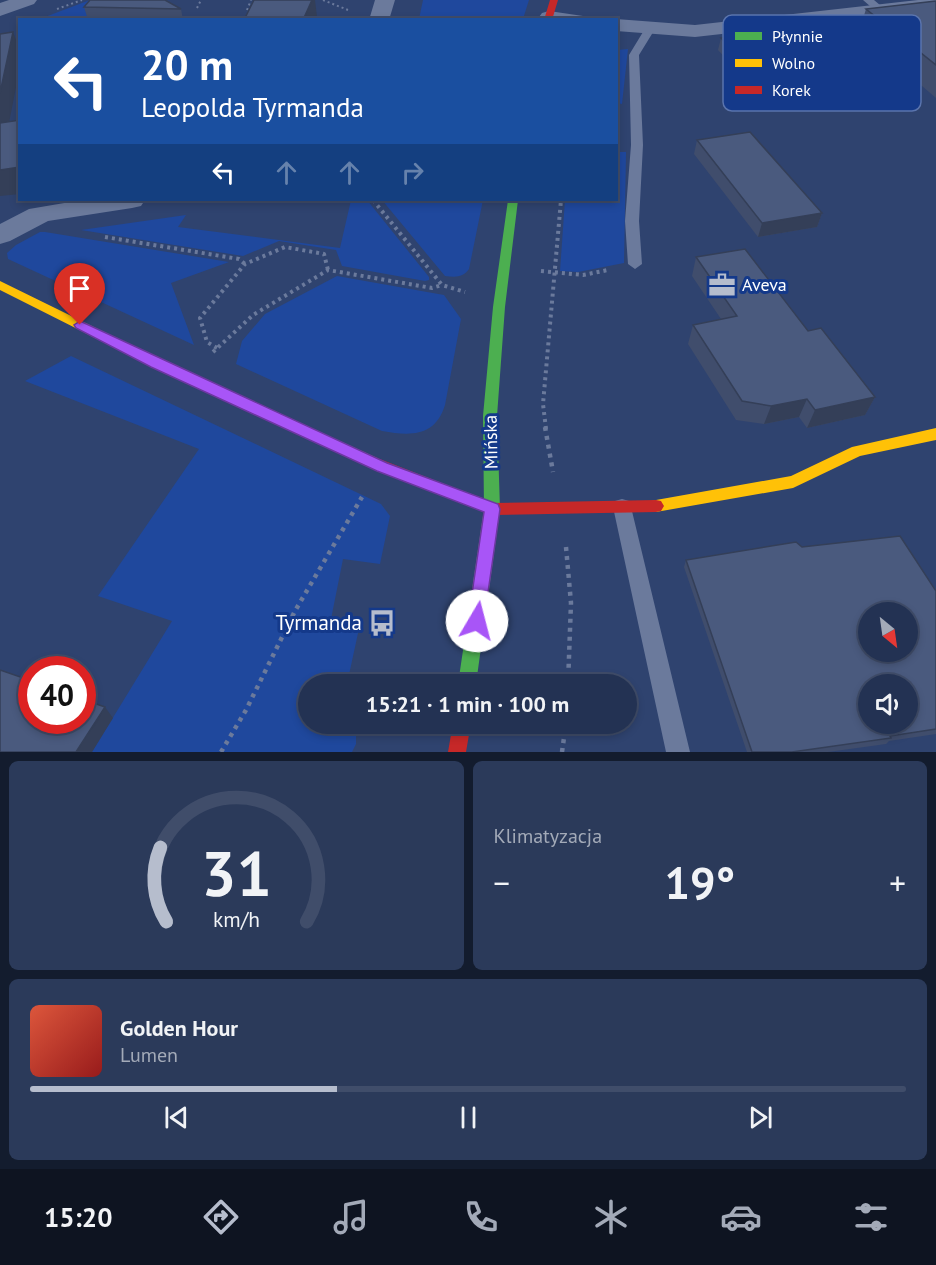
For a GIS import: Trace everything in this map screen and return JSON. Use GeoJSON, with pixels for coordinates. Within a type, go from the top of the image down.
{"type":"FeatureCollection","features":[{"type":"Feature","properties":{"kind":"street"},"geometry":{"type":"LineString","coordinates":[[0,10],[27,0]]}},
{"type":"Feature","properties":{"kind":"street"},"geometry":{"type":"LineString","coordinates":[[380,18],[385,0]]}},
{"type":"Feature","properties":{"kind":"street"},"geometry":{"type":"LineString","coordinates":[[817,15],[887,5],[936,4]]}},
{"type":"Feature","properties":{"kind":"street"},"geometry":{"type":"LineString","coordinates":[[550,12],[570,18]]}},
{"type":"Feature","properties":{"kind":"street"},"geometry":{"type":"LineString","coordinates":[[618,25],[650,29],[723,28]]}},
{"type":"Feature","properties":{"kind":"street"},"geometry":{"type":"LineString","coordinates":[[0,235],[39,215],[125,201]]}},
{"type":"Feature","properties":{"kind":"street","name":"Mińska"},"geometry":{"type":"LineString","coordinates":[[468,674],[492,509],[490,416],[499,307],[513,201]]}},
{"type":"Feature","properties":{"kind":"street"},"geometry":{"type":"LineString","coordinates":[[0,285],[156,363],[382,467],[492,509],[645,508],[793,482],[857,451],[936,434]]}},
{"type":"Feature","properties":{"kind":"street"},"geometry":{"type":"LineString","coordinates":[[457,752],[460,734]]}},
{"type":"Feature","properties":{"kind":"lane"},"geometry":{"type":"LineString","coordinates":[[635,264],[633,221],[637,145],[634,55],[650,29]]}},
{"type":"Feature","properties":{"kind":"lane"},"geometry":{"type":"LineString","coordinates":[[622,507],[678,752]]}},
{"type":"Feature","properties":{"kind":"path"},"geometry":{"type":"LineString","coordinates":[[196,8],[201,0]]}},
{"type":"Feature","properties":{"kind":"path"},"geometry":{"type":"LineString","coordinates":[[247,10],[251,0]]}},
{"type":"Feature","properties":{"kind":"path"},"geometry":{"type":"LineString","coordinates":[[322,0],[356,12]]}},
{"type":"Feature","properties":{"kind":"path"},"geometry":{"type":"LineString","coordinates":[[374,201],[442,285]]}},
{"type":"Feature","properties":{"kind":"path"},"geometry":{"type":"LineString","coordinates":[[556,481],[548,453],[543,404],[561,201]]}},
{"type":"Feature","properties":{"kind":"path"},"geometry":{"type":"LineString","coordinates":[[103,237],[239,259],[245,264]]}},
{"type":"Feature","properties":{"kind":"path"},"geometry":{"type":"LineString","coordinates":[[328,270],[324,254],[285,248],[245,264],[200,318],[207,342],[217,348],[253,315],[328,270],[432,288],[442,285],[472,293]]}},
{"type":"Feature","properties":{"kind":"path"},"geometry":{"type":"LineString","coordinates":[[539,271],[584,275],[635,264]]}},
{"type":"Feature","properties":{"kind":"path"},"geometry":{"type":"LineString","coordinates":[[221,752],[246,710],[295,611],[361,500],[364,489]]}},
{"type":"Feature","properties":{"kind":"path"},"geometry":{"type":"LineString","coordinates":[[564,535],[571,603],[568,674]]}},
{"type":"Feature","properties":{"kind":"path"},"geometry":{"type":"LineString","coordinates":[[562,752],[564,734]]}},
{"type":"Feature","properties":{"kind":"shaded area"},"geometry":{"type":"Polygon","coordinates":[[[90,0],[99,18],[42,18],[90,0]]]}},
{"type":"Feature","properties":{"kind":"shaded area"},"geometry":{"type":"Polygon","coordinates":[[[423,0],[529,0],[523,18],[419,18],[423,0]]]}},
{"type":"Feature","properties":{"kind":"shaded area"},"geometry":{"type":"Polygon","coordinates":[[[628,49],[622,104],[618,103],[618,50],[628,49]]]}},
{"type":"Feature","properties":{"kind":"shaded area"},"geometry":{"type":"Polygon","coordinates":[[[618,152],[626,152],[624,263],[578,272],[560,271],[565,201],[618,201],[618,152]]]}},
{"type":"Feature","properties":{"kind":"shaded area"},"geometry":{"type":"Polygon","coordinates":[[[351,201],[368,201],[429,277],[429,280],[342,266],[336,250],[279,241],[243,256],[81,230],[186,215],[178,227],[340,248],[351,201]]]}},
{"type":"Feature","properties":{"kind":"shaded area"},"geometry":{"type":"Polygon","coordinates":[[[383,201],[483,201],[469,269],[458,276],[445,276],[383,201]]]}},
{"type":"Feature","properties":{"kind":"shaded area"},"geometry":{"type":"Polygon","coordinates":[[[40,232],[229,262],[171,283],[194,345],[8,259],[7,253],[16,245],[40,232]]]}},
{"type":"Feature","properties":{"kind":"shaded area"},"geometry":{"type":"Polygon","coordinates":[[[337,276],[444,295],[461,319],[445,405],[441,416],[428,429],[403,434],[382,431],[236,364],[242,341],[265,314],[337,276]]]}},
{"type":"Feature","properties":{"kind":"shaded area"},"geometry":{"type":"Polygon","coordinates":[[[71,356],[381,504],[390,516],[380,564],[343,559],[331,619],[360,624],[349,674],[298,674],[298,734],[356,734],[356,744],[352,752],[92,752],[172,621],[98,596],[199,449],[25,381],[71,356]]]}},
{"type":"Feature","properties":{"kind":"building"},"geometry":{"type":"Polygon","coordinates":[[[90,0],[165,0],[181,9],[84,7],[90,0]]]}},
{"type":"Feature","properties":{"kind":"building"},"geometry":{"type":"Polygon","coordinates":[[[254,0],[312,0],[304,18],[245,18],[254,0]]]}},
{"type":"Feature","properties":{"kind":"building"},"geometry":{"type":"Polygon","coordinates":[[[936,1],[936,65],[921,53],[921,15],[874,15],[866,9],[936,1]]]}},
{"type":"Feature","properties":{"kind":"building"},"geometry":{"type":"Polygon","coordinates":[[[13,32],[0,93],[0,34],[13,32]]]}},
{"type":"Feature","properties":{"kind":"building"},"geometry":{"type":"Polygon","coordinates":[[[18,120],[18,167],[0,170],[0,123],[18,120]]]}},
{"type":"Feature","properties":{"kind":"building"},"geometry":{"type":"Polygon","coordinates":[[[750,132],[822,213],[762,223],[697,140],[750,132]]]}},
{"type":"Feature","properties":{"kind":"building"},"geometry":{"type":"Polygon","coordinates":[[[745,249],[808,331],[821,328],[875,397],[815,410],[807,399],[771,406],[742,401],[693,325],[737,316],[696,257],[745,249]]]}},
{"type":"Feature","properties":{"kind":"building"},"geometry":{"type":"Polygon","coordinates":[[[900,536],[936,591],[936,729],[918,732],[918,674],[858,674],[858,734],[903,734],[890,736],[891,738],[792,752],[752,752],[686,560],[796,542],[802,547],[900,536]]]}},
{"type":"Feature","properties":{"kind":"building"},"geometry":{"type":"Polygon","coordinates":[[[0,670],[18,676],[18,734],[88,734],[76,752],[0,752],[0,670]]]}},
{"type":"Feature","properties":{"kind":"building"},"geometry":{"type":"Polygon","coordinates":[[[96,704],[105,707],[96,721],[96,704]]]}},
{"type":"Feature","properties":{"kind":"traffic: fast"},"geometry":{"type":"LineString","coordinates":[[468,674],[492,509],[490,416],[499,307],[513,201]]}},
{"type":"Feature","properties":{"kind":"traffic: slow"},"geometry":{"type":"LineString","coordinates":[[0,285],[156,363],[372,462]]}},
{"type":"Feature","properties":{"kind":"traffic: slow"},"geometry":{"type":"LineString","coordinates":[[656,506],[793,482],[857,451],[936,434]]}},
{"type":"Feature","properties":{"kind":"traffic: jam"},"geometry":{"type":"LineString","coordinates":[[549,18],[554,0]]}},
{"type":"Feature","properties":{"kind":"traffic: jam"},"geometry":{"type":"LineString","coordinates":[[372,462],[492,509],[656,506]]}},
{"type":"Feature","properties":{"kind":"traffic: jam"},"geometry":{"type":"LineString","coordinates":[[457,752],[460,734]]}},
{"type":"Feature","properties":{"kind":"place","name":"Aveva"},"geometry":{"type":"Point","coordinates":[722,285]}},
{"type":"Feature","properties":{"kind":"place","name":"Tyrmanda"},"geometry":{"type":"Point","coordinates":[382,623]}},
{"type":"Feature","properties":{"kind":"route"},"geometry":{"type":"LineString","coordinates":[[80,325],[156,363],[382,467],[492,509],[477,621]]}}]}
